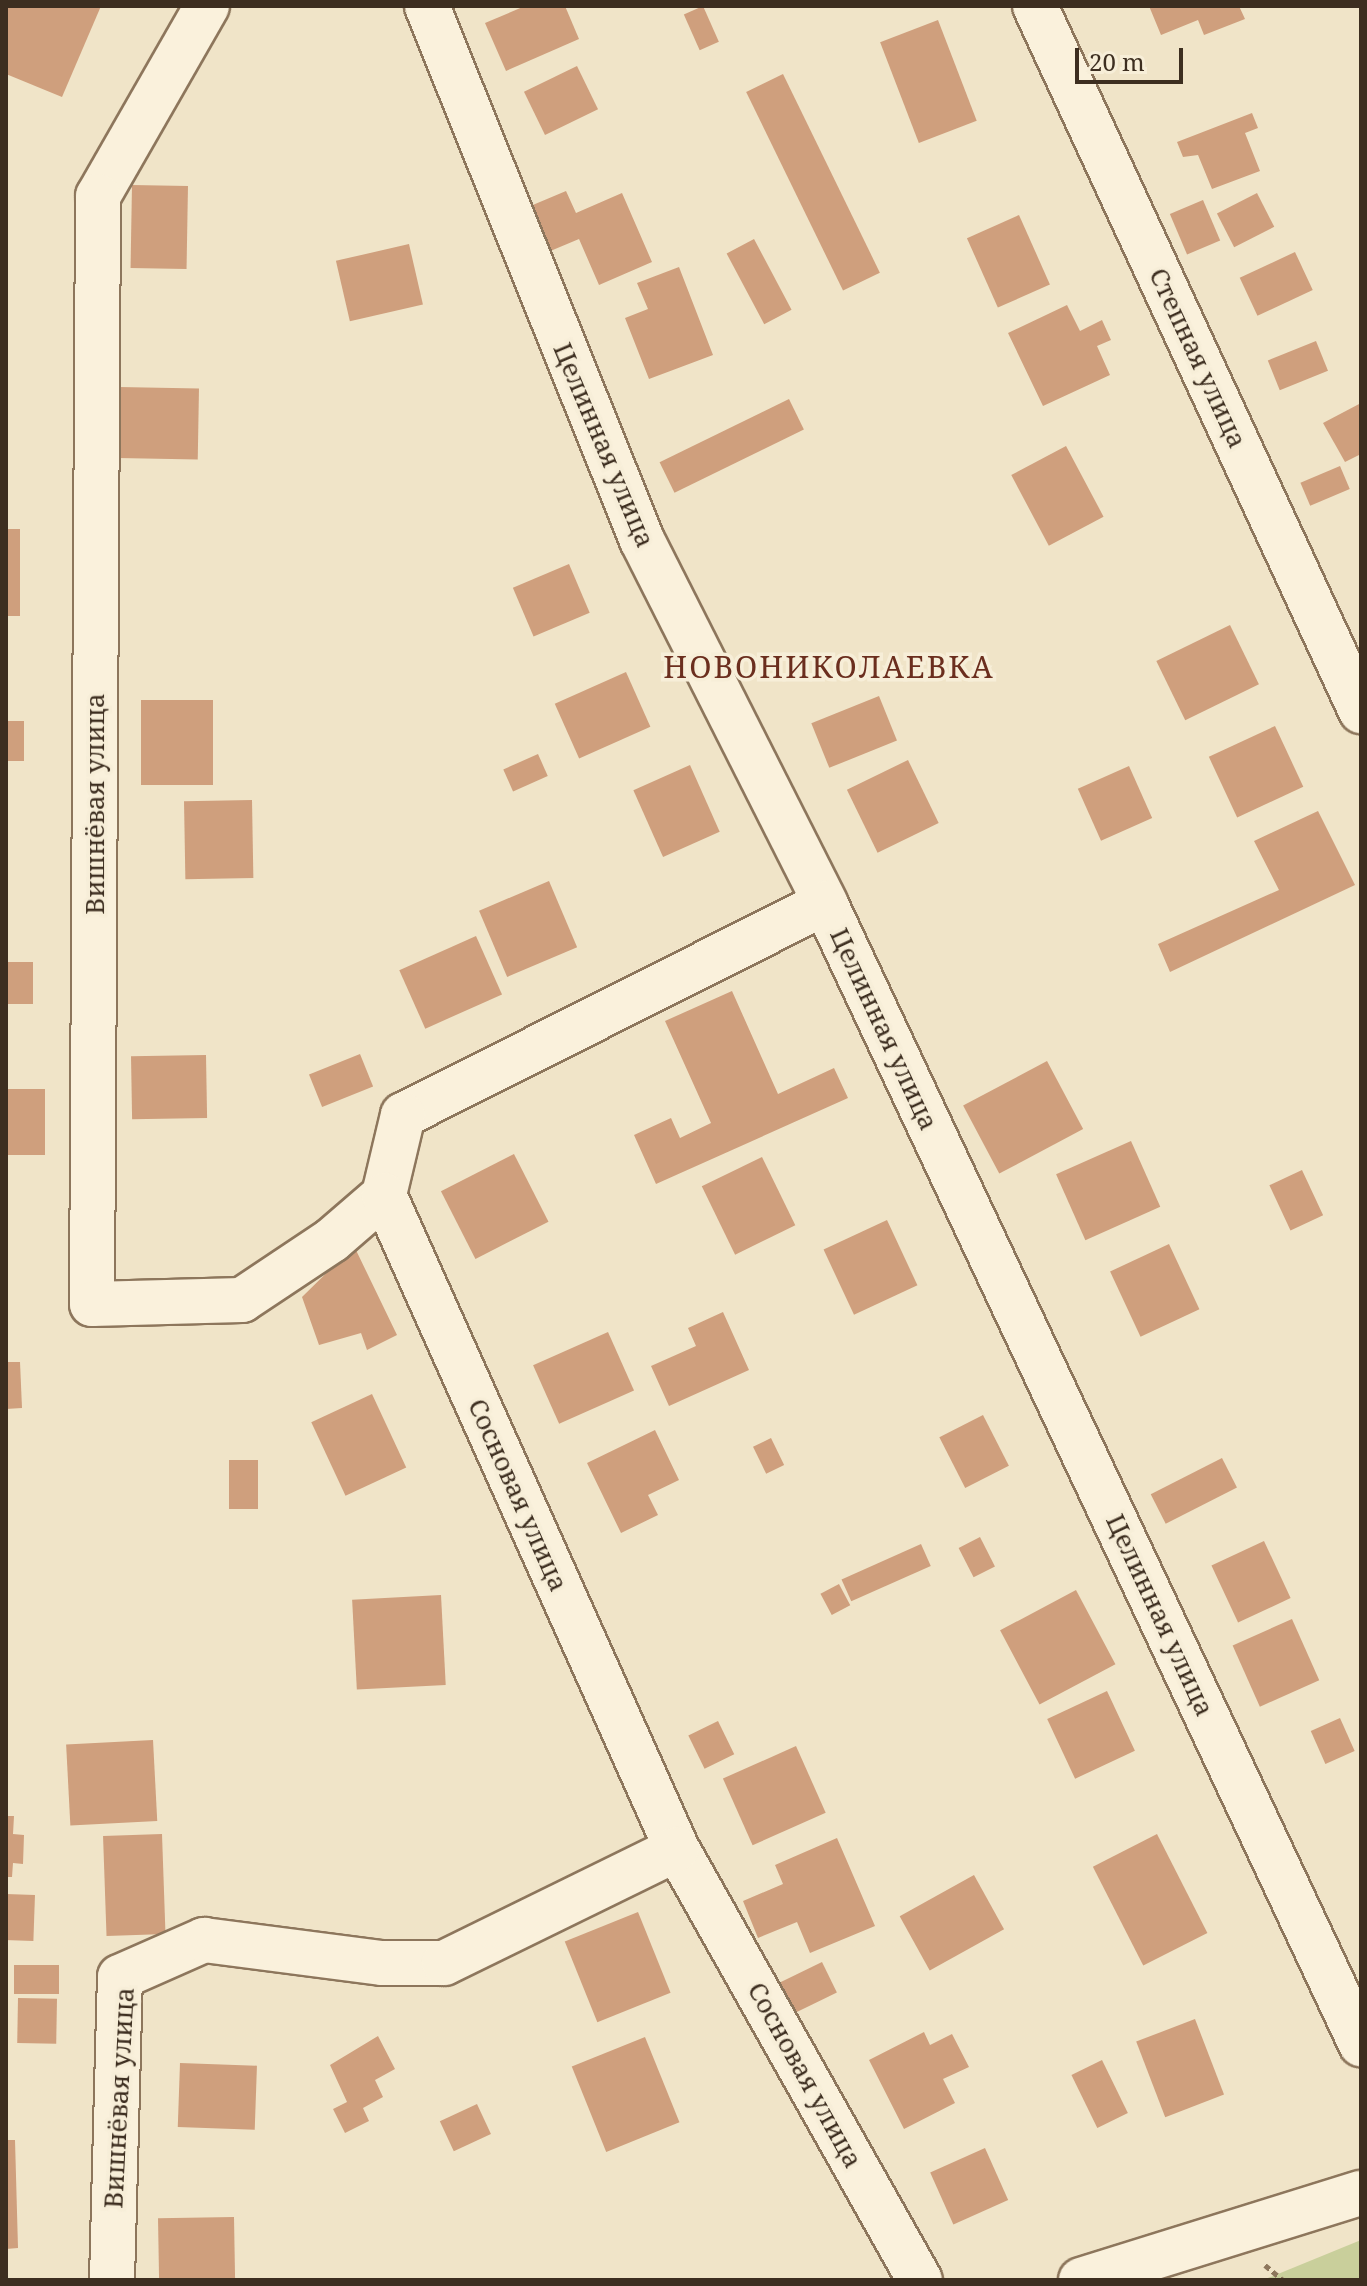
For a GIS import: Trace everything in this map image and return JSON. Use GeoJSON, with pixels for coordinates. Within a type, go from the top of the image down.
{"type":"FeatureCollection","features":[{"type":"Feature","properties":{"kind":"street","name":"Вишнёвая улица"},"geometry":{"type":"LineString","coordinates":[[207,6],[98,196],[92,1304],[242,1300],[332,1240],[384,1195]]}},
{"type":"Feature","properties":{"kind":"street","name":"Целинная улица"},"geometry":{"type":"LineString","coordinates":[[427,6],[642,540],[825,903],[1361,2044]]}},
{"type":"Feature","properties":{"kind":"street","name":"Степная улица"},"geometry":{"type":"LineString","coordinates":[[1035,6],[1361,711]]}},
{"type":"Feature","properties":{"kind":"street"},"geometry":{"type":"LineString","coordinates":[[384,1195],[403,1115],[825,903]]}},
{"type":"Feature","properties":{"kind":"street","name":"Сосновая улица"},"geometry":{"type":"LineString","coordinates":[[384,1195],[677,1849],[920,2280]]}},
{"type":"Feature","properties":{"kind":"street","name":"Вишнёвая улица"},"geometry":{"type":"LineString","coordinates":[[112,2280],[120,1977],[204,1940],[382,1963],[444,1963],[677,1849]]}},
{"type":"Feature","properties":{"kind":"street"},"geometry":{"type":"LineString","coordinates":[[1081,2280],[1361,2193]]}},
{"type":"Feature","properties":{"kind":"green space"},"geometry":{"type":"Polygon","coordinates":[[[1361,2240],[1361,2280],[1263,2280],[1361,2240]]]}},
{"type":"Feature","properties":{"kind":"building"},"geometry":{"type":"Polygon","coordinates":[[[6,6],[101,6],[62,97],[6,74],[6,6]]]}},
{"type":"Feature","properties":{"kind":"building"},"geometry":{"type":"Polygon","coordinates":[[[525,6],[565,6],[579,39],[506,71],[485,23],[525,6]]]}},
{"type":"Feature","properties":{"kind":"building"},"geometry":{"type":"Polygon","coordinates":[[[703,6],[719,42],[700,50],[684,15],[703,6]]]}},
{"type":"Feature","properties":{"kind":"building"},"geometry":{"type":"Polygon","coordinates":[[[1149,6],[1239,6],[1245,19],[1204,35],[1198,20],[1161,35],[1149,6]]]}},
{"type":"Feature","properties":{"kind":"building"},"geometry":{"type":"Polygon","coordinates":[[[938,20],[977,121],[919,143],[880,42],[938,20]]]}},
{"type":"Feature","properties":{"kind":"building"},"geometry":{"type":"Polygon","coordinates":[[[577,66],[598,109],[545,135],[524,92],[577,66]]]}},
{"type":"Feature","properties":{"kind":"building"},"geometry":{"type":"Polygon","coordinates":[[[783,74],[880,273],[843,291],[746,92],[783,74]]]}},
{"type":"Feature","properties":{"kind":"building"},"geometry":{"type":"Polygon","coordinates":[[[1252,113],[1258,128],[1245,133],[1260,171],[1212,189],[1198,155],[1183,157],[1177,142],[1252,113]]]}},
{"type":"Feature","properties":{"kind":"building"},"geometry":{"type":"Polygon","coordinates":[[[132,185],[188,186],[187,269],[131,268],[132,185]]]}},
{"type":"Feature","properties":{"kind":"building"},"geometry":{"type":"Polygon","coordinates":[[[566,191],[576,213],[622,193],[652,262],[599,285],[579,239],[548,252],[528,207],[566,191]]]}},
{"type":"Feature","properties":{"kind":"building"},"geometry":{"type":"Polygon","coordinates":[[[1257,193],[1274,227],[1234,247],[1217,213],[1257,193]]]}},
{"type":"Feature","properties":{"kind":"building"},"geometry":{"type":"Polygon","coordinates":[[[1203,200],[1220,241],[1187,255],[1170,214],[1203,200]]]}},
{"type":"Feature","properties":{"kind":"building"},"geometry":{"type":"Polygon","coordinates":[[[1019,215],[1050,284],[998,308],[967,238],[1019,215]]]}},
{"type":"Feature","properties":{"kind":"building"},"geometry":{"type":"Polygon","coordinates":[[[754,239],[792,310],[764,324],[727,254],[754,239]]]}},
{"type":"Feature","properties":{"kind":"building"},"geometry":{"type":"Polygon","coordinates":[[[409,244],[423,304],[350,321],[336,261],[409,244]]]}},
{"type":"Feature","properties":{"kind":"building"},"geometry":{"type":"Polygon","coordinates":[[[1295,252],[1313,290],[1257,316],[1240,278],[1295,252]]]}},
{"type":"Feature","properties":{"kind":"building"},"geometry":{"type":"Polygon","coordinates":[[[679,267],[713,355],[649,379],[625,318],[648,309],[637,283],[679,267]]]}},
{"type":"Feature","properties":{"kind":"building"},"geometry":{"type":"Polygon","coordinates":[[[1067,305],[1080,331],[1102,320],[1111,340],[1097,346],[1110,375],[1043,406],[1008,333],[1067,305]]]}},
{"type":"Feature","properties":{"kind":"building"},"geometry":{"type":"Polygon","coordinates":[[[1316,341],[1328,371],[1280,390],[1268,360],[1316,341]]]}},
{"type":"Feature","properties":{"kind":"building"},"geometry":{"type":"Polygon","coordinates":[[[119,387],[199,388],[198,459],[118,458],[119,387]]]}},
{"type":"Feature","properties":{"kind":"building"},"geometry":{"type":"Polygon","coordinates":[[[789,399],[804,430],[674,493],[660,462],[789,399]]]}},
{"type":"Feature","properties":{"kind":"building"},"geometry":{"type":"Polygon","coordinates":[[[1361,403],[1361,454],[1345,462],[1323,423],[1361,403]]]}},
{"type":"Feature","properties":{"kind":"building"},"geometry":{"type":"Polygon","coordinates":[[[1066,446],[1104,517],[1049,546],[1011,475],[1066,446]]]}},
{"type":"Feature","properties":{"kind":"building"},"geometry":{"type":"Polygon","coordinates":[[[1340,466],[1350,489],[1310,506],[1300,483],[1340,466]]]}},
{"type":"Feature","properties":{"kind":"building"},"geometry":{"type":"Polygon","coordinates":[[[6,529],[20,529],[20,616],[6,616],[6,529]]]}},
{"type":"Feature","properties":{"kind":"building"},"geometry":{"type":"Polygon","coordinates":[[[569,564],[590,613],[534,637],[513,588],[569,564]]]}},
{"type":"Feature","properties":{"kind":"building"},"geometry":{"type":"Polygon","coordinates":[[[1230,625],[1259,684],[1185,720],[1156,661],[1230,625]]]}},
{"type":"Feature","properties":{"kind":"building"},"geometry":{"type":"Polygon","coordinates":[[[626,672],[650,727],[579,759],[555,704],[626,672]]]}},
{"type":"Feature","properties":{"kind":"building"},"geometry":{"type":"Polygon","coordinates":[[[879,696],[897,741],[829,768],[811,723],[879,696]]]}},
{"type":"Feature","properties":{"kind":"building"},"geometry":{"type":"Polygon","coordinates":[[[141,700],[213,700],[213,785],[141,785],[141,700]]]}},
{"type":"Feature","properties":{"kind":"building"},"geometry":{"type":"Polygon","coordinates":[[[6,721],[24,721],[24,761],[6,761],[6,721]]]}},
{"type":"Feature","properties":{"kind":"building"},"geometry":{"type":"Polygon","coordinates":[[[1275,726],[1303,787],[1237,818],[1209,757],[1275,726]]]}},
{"type":"Feature","properties":{"kind":"building"},"geometry":{"type":"Polygon","coordinates":[[[538,754],[548,776],[513,791],[503,769],[538,754]]]}},
{"type":"Feature","properties":{"kind":"building"},"geometry":{"type":"Polygon","coordinates":[[[908,760],[939,823],[878,853],[847,790],[908,760]]]}},
{"type":"Feature","properties":{"kind":"building"},"geometry":{"type":"Polygon","coordinates":[[[690,765],[720,832],[663,857],[633,790],[690,765]]]}},
{"type":"Feature","properties":{"kind":"building"},"geometry":{"type":"Polygon","coordinates":[[[1129,766],[1152,818],[1101,841],[1078,789],[1129,766]]]}},
{"type":"Feature","properties":{"kind":"building"},"geometry":{"type":"Polygon","coordinates":[[[252,800],[253,878],[185,879],[184,801],[252,800]]]}},
{"type":"Feature","properties":{"kind":"building"},"geometry":{"type":"Polygon","coordinates":[[[1318,811],[1355,885],[1170,972],[1158,944],[1279,890],[1254,841],[1318,811]]]}},
{"type":"Feature","properties":{"kind":"building"},"geometry":{"type":"Polygon","coordinates":[[[549,881],[577,947],[507,977],[479,911],[549,881]]]}},
{"type":"Feature","properties":{"kind":"building"},"geometry":{"type":"Polygon","coordinates":[[[476,936],[502,994],[425,1029],[399,970],[476,936]]]}},
{"type":"Feature","properties":{"kind":"building"},"geometry":{"type":"Polygon","coordinates":[[[6,962],[33,962],[33,1004],[6,1004],[6,962]]]}},
{"type":"Feature","properties":{"kind":"building"},"geometry":{"type":"Polygon","coordinates":[[[732,991],[778,1094],[834,1068],[848,1098],[656,1184],[634,1135],[671,1118],[680,1138],[711,1123],[665,1021],[732,991]]]}},
{"type":"Feature","properties":{"kind":"building"},"geometry":{"type":"Polygon","coordinates":[[[360,1054],[373,1086],[322,1107],[309,1075],[360,1054]]]}},
{"type":"Feature","properties":{"kind":"building"},"geometry":{"type":"Polygon","coordinates":[[[206,1055],[207,1118],[132,1119],[131,1056],[206,1055]]]}},
{"type":"Feature","properties":{"kind":"building"},"geometry":{"type":"Polygon","coordinates":[[[1047,1061],[1083,1129],[999,1174],[963,1106],[1047,1061]]]}},
{"type":"Feature","properties":{"kind":"building"},"geometry":{"type":"Polygon","coordinates":[[[6,1089],[45,1089],[45,1155],[6,1155],[6,1089]]]}},
{"type":"Feature","properties":{"kind":"building"},"geometry":{"type":"Polygon","coordinates":[[[1131,1141],[1160,1207],[1085,1240],[1056,1174],[1131,1141]]]}},
{"type":"Feature","properties":{"kind":"building"},"geometry":{"type":"Polygon","coordinates":[[[514,1154],[549,1222],[475,1259],[441,1191],[514,1154]]]}},
{"type":"Feature","properties":{"kind":"building"},"geometry":{"type":"Polygon","coordinates":[[[762,1157],[795,1225],[735,1255],[702,1186],[762,1157]]]}},
{"type":"Feature","properties":{"kind":"building"},"geometry":{"type":"Polygon","coordinates":[[[1302,1170],[1323,1215],[1291,1231],[1269,1185],[1302,1170]]]}},
{"type":"Feature","properties":{"kind":"building"},"geometry":{"type":"Polygon","coordinates":[[[887,1220],[917,1285],[854,1315],[824,1250],[887,1220]]]}},
{"type":"Feature","properties":{"kind":"building"},"geometry":{"type":"Polygon","coordinates":[[[1169,1244],[1199,1309],[1141,1337],[1110,1271],[1169,1244]]]}},
{"type":"Feature","properties":{"kind":"building"},"geometry":{"type":"Polygon","coordinates":[[[354,1246],[397,1335],[367,1350],[361,1333],[319,1345],[302,1297],[354,1246]]]}},
{"type":"Feature","properties":{"kind":"building"},"geometry":{"type":"Polygon","coordinates":[[[723,1312],[749,1370],[669,1406],[651,1366],[696,1346],[688,1328],[723,1312]]]}},
{"type":"Feature","properties":{"kind":"building"},"geometry":{"type":"Polygon","coordinates":[[[608,1332],[634,1390],[559,1424],[533,1365],[608,1332]]]}},
{"type":"Feature","properties":{"kind":"building"},"geometry":{"type":"Polygon","coordinates":[[[6,1362],[20,1362],[22,1408],[6,1409],[6,1362]]]}},
{"type":"Feature","properties":{"kind":"building"},"geometry":{"type":"Polygon","coordinates":[[[372,1394],[406,1467],[346,1496],[311,1422],[372,1394]]]}},
{"type":"Feature","properties":{"kind":"building"},"geometry":{"type":"Polygon","coordinates":[[[983,1415],[1009,1466],[965,1488],[939,1437],[983,1415]]]}},
{"type":"Feature","properties":{"kind":"building"},"geometry":{"type":"Polygon","coordinates":[[[655,1430],[679,1480],[648,1495],[658,1515],[621,1533],[587,1463],[655,1430]]]}},
{"type":"Feature","properties":{"kind":"building"},"geometry":{"type":"Polygon","coordinates":[[[771,1438],[784,1465],[766,1474],[753,1447],[771,1438]]]}},
{"type":"Feature","properties":{"kind":"building"},"geometry":{"type":"Polygon","coordinates":[[[1222,1458],[1237,1487],[1166,1524],[1151,1494],[1222,1458]]]}},
{"type":"Feature","properties":{"kind":"building"},"geometry":{"type":"Polygon","coordinates":[[[229,1460],[258,1460],[258,1509],[229,1509],[229,1460]]]}},
{"type":"Feature","properties":{"kind":"building"},"geometry":{"type":"Polygon","coordinates":[[[980,1537],[995,1566],[974,1577],[959,1548],[980,1537]]]}},
{"type":"Feature","properties":{"kind":"building"},"geometry":{"type":"Polygon","coordinates":[[[1264,1541],[1291,1598],[1238,1623],[1211,1566],[1264,1541]]]}},
{"type":"Feature","properties":{"kind":"building"},"geometry":{"type":"Polygon","coordinates":[[[921,1544],[931,1566],[851,1601],[842,1579],[921,1544]]]}},
{"type":"Feature","properties":{"kind":"building"},"geometry":{"type":"Polygon","coordinates":[[[839,1584],[850,1605],[832,1615],[820,1594],[839,1584]]]}},
{"type":"Feature","properties":{"kind":"building"},"geometry":{"type":"Polygon","coordinates":[[[1076,1590],[1115,1664],[1040,1705],[1000,1630],[1076,1590]]]}},
{"type":"Feature","properties":{"kind":"building"},"geometry":{"type":"Polygon","coordinates":[[[441,1595],[446,1685],[357,1690],[352,1600],[441,1595]]]}},
{"type":"Feature","properties":{"kind":"building"},"geometry":{"type":"Polygon","coordinates":[[[1292,1619],[1319,1680],[1260,1707],[1233,1645],[1292,1619]]]}},
{"type":"Feature","properties":{"kind":"building"},"geometry":{"type":"Polygon","coordinates":[[[1107,1691],[1135,1751],[1075,1779],[1047,1719],[1107,1691]]]}},
{"type":"Feature","properties":{"kind":"building"},"geometry":{"type":"Polygon","coordinates":[[[1340,1718],[1355,1751],[1325,1764],[1311,1731],[1340,1718]]]}},
{"type":"Feature","properties":{"kind":"building"},"geometry":{"type":"Polygon","coordinates":[[[718,1721],[734,1754],[705,1769],[688,1735],[718,1721]]]}},
{"type":"Feature","properties":{"kind":"building"},"geometry":{"type":"Polygon","coordinates":[[[153,1740],[157,1821],[70,1825],[66,1745],[153,1740]]]}},
{"type":"Feature","properties":{"kind":"building"},"geometry":{"type":"Polygon","coordinates":[[[796,1746],[826,1813],[753,1845],[723,1779],[796,1746]]]}},
{"type":"Feature","properties":{"kind":"building"},"geometry":{"type":"Polygon","coordinates":[[[6,1816],[14,1816],[13,1834],[24,1835],[23,1864],[13,1863],[12,1877],[6,1877],[6,1816]]]}},
{"type":"Feature","properties":{"kind":"building"},"geometry":{"type":"Polygon","coordinates":[[[162,1834],[165,1934],[107,1936],[103,1836],[162,1834]]]}},
{"type":"Feature","properties":{"kind":"building"},"geometry":{"type":"Polygon","coordinates":[[[1157,1834],[1207,1933],[1143,1966],[1093,1867],[1157,1834]]]}},
{"type":"Feature","properties":{"kind":"building"},"geometry":{"type":"Polygon","coordinates":[[[837,1838],[875,1926],[810,1953],[797,1922],[758,1938],[743,1901],[783,1884],[775,1865],[837,1838]]]}},
{"type":"Feature","properties":{"kind":"building"},"geometry":{"type":"Polygon","coordinates":[[[974,1875],[1004,1929],[930,1970],[900,1916],[974,1875]]]}},
{"type":"Feature","properties":{"kind":"building"},"geometry":{"type":"Polygon","coordinates":[[[6,1894],[35,1895],[33,1941],[6,1940],[6,1894]]]}},
{"type":"Feature","properties":{"kind":"building"},"geometry":{"type":"Polygon","coordinates":[[[638,1912],[671,1993],[597,2022],[565,1942],[638,1912]]]}},
{"type":"Feature","properties":{"kind":"building"},"geometry":{"type":"Polygon","coordinates":[[[822,1962],[837,1993],[794,2014],[779,1983],[822,1962]]]}},
{"type":"Feature","properties":{"kind":"building"},"geometry":{"type":"Polygon","coordinates":[[[14,1965],[59,1965],[59,1994],[14,1994],[14,1965]]]}},
{"type":"Feature","properties":{"kind":"building"},"geometry":{"type":"Polygon","coordinates":[[[18,1998],[57,1999],[56,2044],[17,2043],[18,1998]]]}},
{"type":"Feature","properties":{"kind":"building"},"geometry":{"type":"Polygon","coordinates":[[[1195,2019],[1224,2095],[1165,2117],[1136,2042],[1195,2019]]]}},
{"type":"Feature","properties":{"kind":"building"},"geometry":{"type":"Polygon","coordinates":[[[924,2032],[930,2045],[952,2034],[969,2067],[943,2079],[955,2103],[904,2129],[869,2060],[924,2032]]]}},
{"type":"Feature","properties":{"kind":"building"},"geometry":{"type":"Polygon","coordinates":[[[378,2036],[395,2069],[375,2080],[383,2097],[363,2108],[369,2121],[345,2133],[333,2109],[347,2102],[330,2065],[378,2036]]]}},
{"type":"Feature","properties":{"kind":"building"},"geometry":{"type":"Polygon","coordinates":[[[645,2037],[679,2122],[606,2152],[572,2067],[645,2037]]]}},
{"type":"Feature","properties":{"kind":"building"},"geometry":{"type":"Polygon","coordinates":[[[1102,2060],[1128,2113],[1097,2128],[1071,2075],[1102,2060]]]}},
{"type":"Feature","properties":{"kind":"building"},"geometry":{"type":"Polygon","coordinates":[[[180,2063],[257,2066],[255,2130],[178,2127],[180,2063]]]}},
{"type":"Feature","properties":{"kind":"building"},"geometry":{"type":"Polygon","coordinates":[[[477,2104],[491,2134],[454,2151],[440,2121],[477,2104]]]}},
{"type":"Feature","properties":{"kind":"building"},"geometry":{"type":"Polygon","coordinates":[[[6,2140],[15,2140],[18,2248],[6,2249],[6,2140]]]}},
{"type":"Feature","properties":{"kind":"building"},"geometry":{"type":"Polygon","coordinates":[[[985,2148],[1008,2200],[953,2224],[930,2172],[985,2148]]]}},
{"type":"Feature","properties":{"kind":"building"},"geometry":{"type":"Polygon","coordinates":[[[234,2217],[235,2280],[159,2280],[158,2218],[234,2217]]]}},
{"type":"Feature","properties":{"kind":"district","name":"НОВОНИКОЛАЕВКА"},"geometry":{"type":"Point","coordinates":[829,667]}}]}
